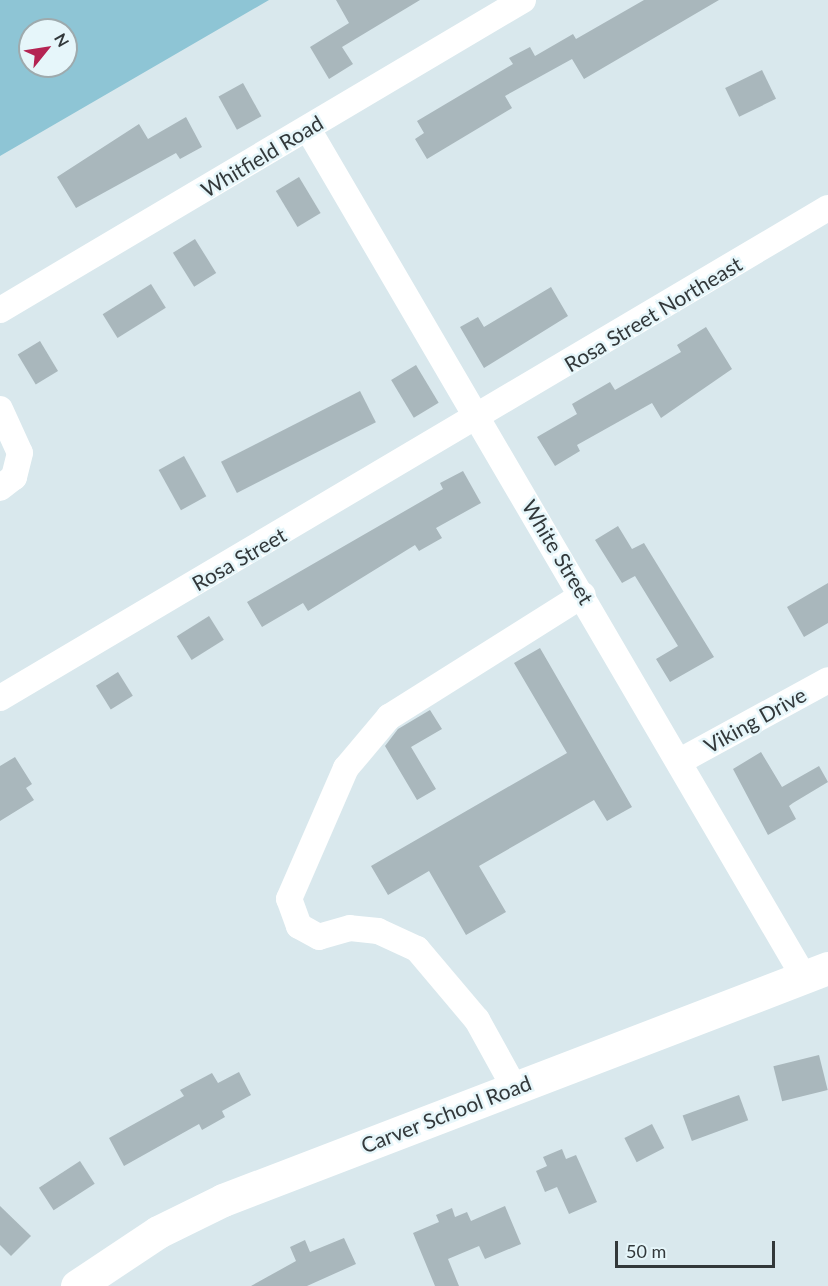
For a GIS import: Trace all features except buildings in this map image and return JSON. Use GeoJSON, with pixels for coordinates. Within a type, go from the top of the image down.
{"type":"FeatureCollection","features":[{"type":"Feature","properties":{"kind":"main road","name":"Carver School Road"},"geometry":{"type":"LineString","coordinates":[[77,1286],[158,1232],[223,1200],[816,973]]}},
{"type":"Feature","properties":{"kind":"street","name":"Whitfield Road"},"geometry":{"type":"LineString","coordinates":[[0,310],[523,0]]}},
{"type":"Feature","properties":{"kind":"street","name":"White Street"},"geometry":{"type":"LineString","coordinates":[[308,129],[682,760],[816,973]]}},
{"type":"Feature","properties":{"kind":"street","name":"Rosa Street Northeast"},"geometry":{"type":"LineString","coordinates":[[478,419],[828,208]]}},
{"type":"Feature","properties":{"kind":"street"},"geometry":{"type":"LineString","coordinates":[[0,410],[20,453],[14,477],[0,488]]}},
{"type":"Feature","properties":{"kind":"street","name":"Rosa Street"},"geometry":{"type":"LineString","coordinates":[[0,699],[478,419]]}},
{"type":"Feature","properties":{"kind":"street"},"geometry":{"type":"LineString","coordinates":[[514,1087],[477,1020],[417,949],[378,931],[350,928],[319,937],[299,926],[289,899],[346,768],[389,717],[584,596]]}},
{"type":"Feature","properties":{"kind":"street","name":"Viking Drive"},"geometry":{"type":"LineString","coordinates":[[682,760],[828,680]]}},
{"type":"Feature","properties":{"kind":"shaded area"},"geometry":{"type":"Polygon","coordinates":[[[0,0],[269,0],[0,156],[0,0]]]}}]}
